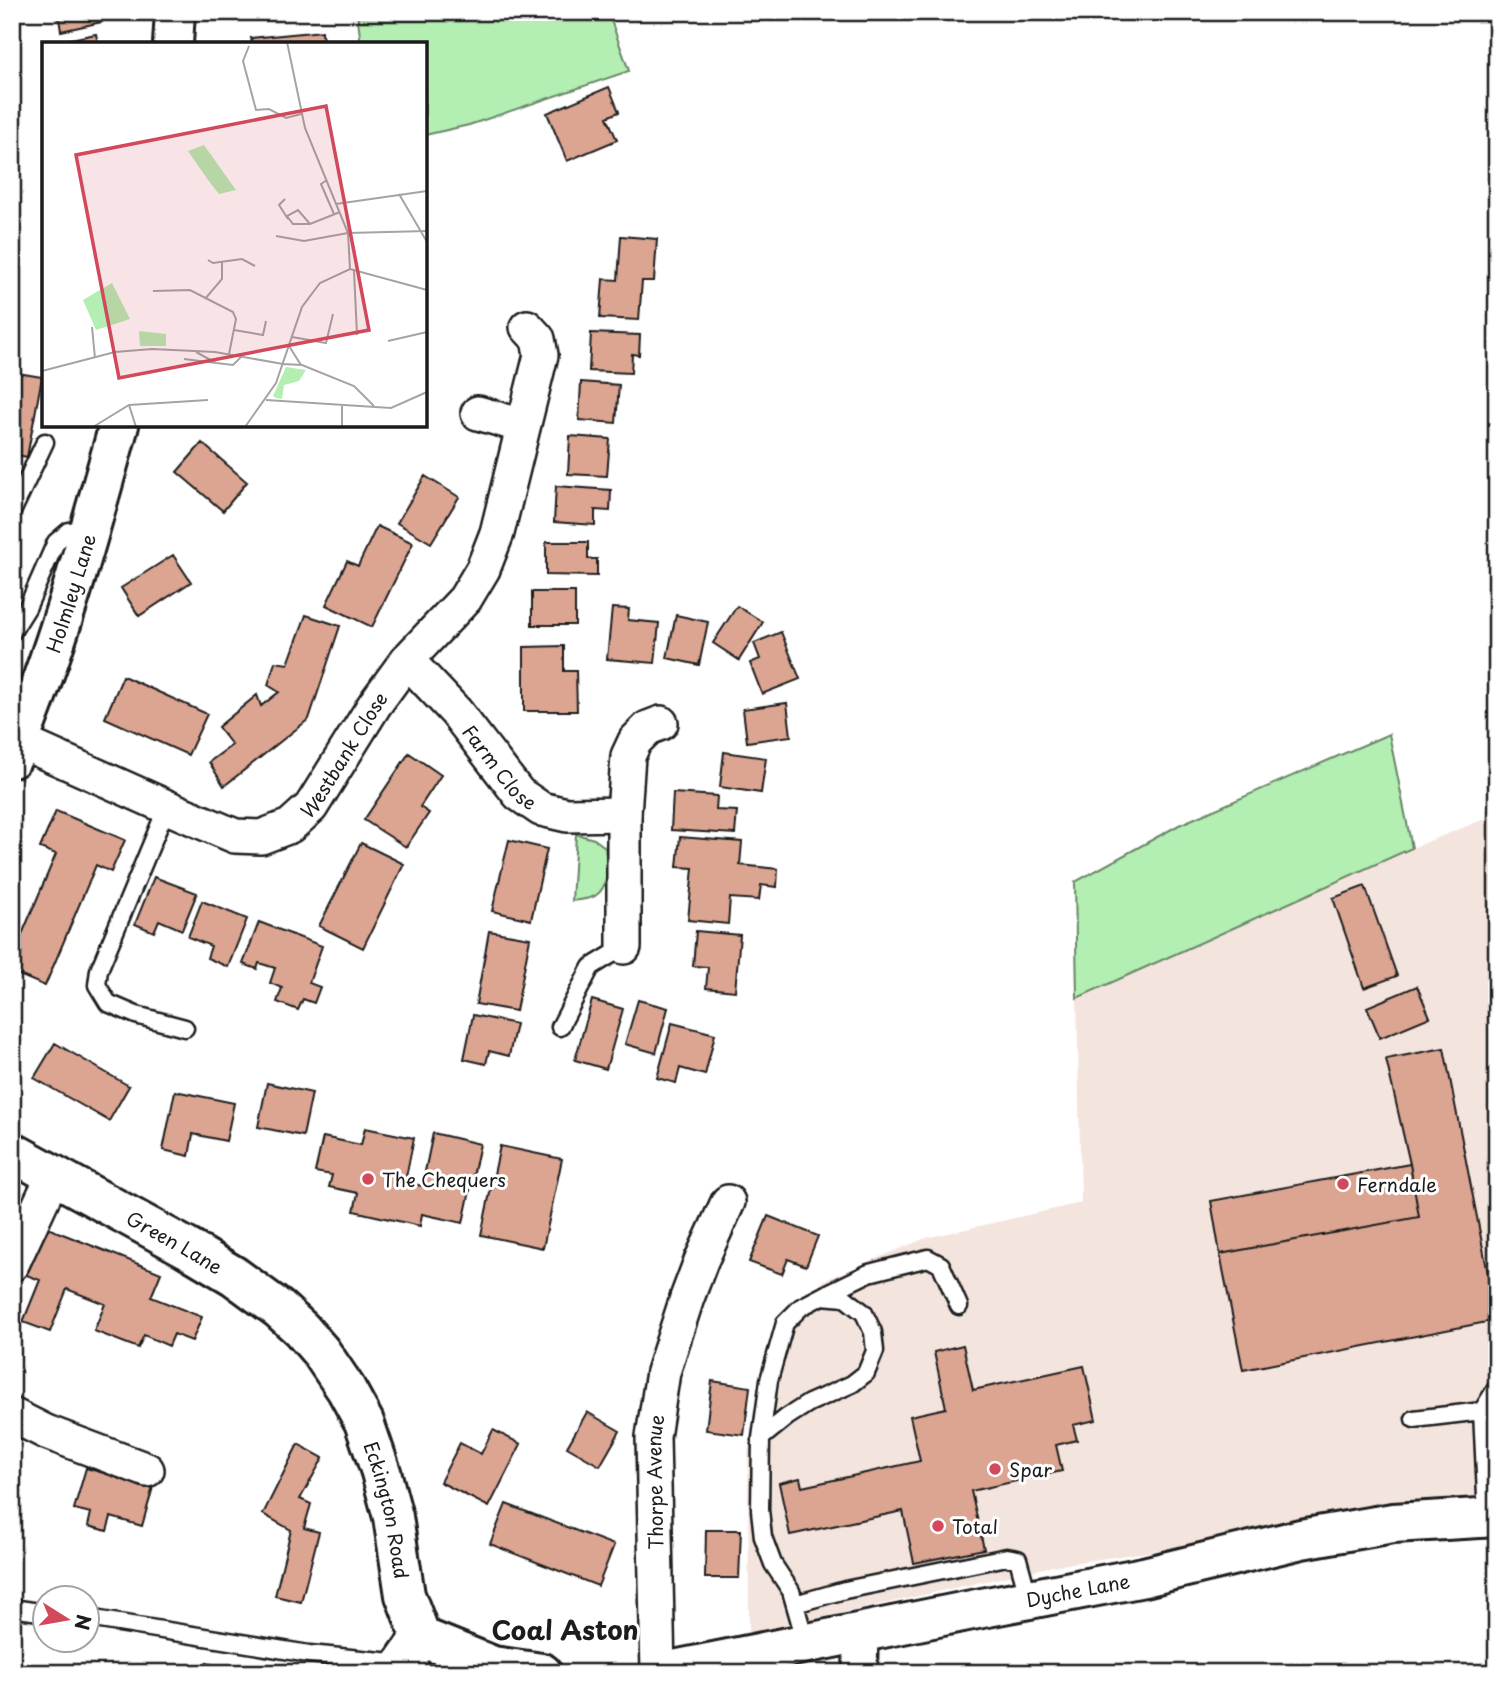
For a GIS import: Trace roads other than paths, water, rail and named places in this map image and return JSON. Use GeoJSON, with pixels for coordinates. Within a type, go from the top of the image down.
{"type":"FeatureCollection","features":[{"type":"Feature","properties":{"kind":"main road"},"geometry":{"type":"LineString","coordinates":[[173,42],[175,12]]}},
{"type":"Feature","properties":{"kind":"main road","name":"Holmley Lane"},"geometry":{"type":"LineString","coordinates":[[16,750],[52,653],[118,427]]}},
{"type":"Feature","properties":{"kind":"main road","name":"Green Lane"},"geometry":{"type":"LineString","coordinates":[[12,1152],[233,1276],[279,1309],[321,1352]]}},
{"type":"Feature","properties":{"kind":"main road","name":"Eckington Road"},"geometry":{"type":"LineString","coordinates":[[321,1352],[364,1422],[381,1472],[393,1517],[405,1595],[408,1657]]}},
{"type":"Feature","properties":{"kind":"main road","name":"Dyche Lane"},"geometry":{"type":"LineString","coordinates":[[658,1673],[1144,1577],[1301,1539],[1393,1522],[1492,1517]]}},
{"type":"Feature","properties":{"kind":"main road"},"geometry":{"type":"LineString","coordinates":[[408,1657],[542,1673]]}},
{"type":"Feature","properties":{"kind":"street","name":"Westbank Close"},"geometry":{"type":"LineString","coordinates":[[16,750],[167,807],[235,836],[261,837],[290,826],[311,807],[375,704],[407,660],[465,599],[483,569],[497,533],[541,355],[538,339],[527,327]]}},
{"type":"Feature","properties":{"kind":"street"},"geometry":{"type":"LineString","coordinates":[[478,413],[523,426]]}},
{"type":"Feature","properties":{"kind":"street","name":"Farm Close"},"geometry":{"type":"LineString","coordinates":[[407,660],[456,712],[519,794],[541,809],[567,815],[624,814]]}},
{"type":"Feature","properties":{"kind":"street"},"geometry":{"type":"LineString","coordinates":[[624,947],[624,814],[628,756],[635,741],[648,728],[661,723]]}},
{"type":"Feature","properties":{"kind":"street"},"geometry":{"type":"LineString","coordinates":[[12,1264],[53,1176]]}},
{"type":"Feature","properties":{"kind":"street","name":"Thorpe Avenue"},"geometry":{"type":"LineString","coordinates":[[658,1673],[653,1437],[663,1372],[699,1302],[701,1261],[728,1202]]}},
{"type":"Feature","properties":{"kind":"street"},"geometry":{"type":"LineString","coordinates":[[12,1415],[47,1432],[147,1470]]}},
{"type":"Feature","properties":{"kind":"street"},"geometry":{"type":"LineString","coordinates":[[860,1673],[861,1632]]}},
{"type":"Feature","properties":{"kind":"lane"},"geometry":{"type":"LineString","coordinates":[[12,512],[45,442]]}},
{"type":"Feature","properties":{"kind":"lane"},"geometry":{"type":"LineString","coordinates":[[12,632],[27,608],[56,542],[69,531],[90,529]]}},
{"type":"Feature","properties":{"kind":"lane"},"geometry":{"type":"LineString","coordinates":[[167,807],[99,970],[97,985],[108,1003],[136,1015],[185,1028]]}},
{"type":"Feature","properties":{"kind":"lane"},"geometry":{"type":"LineString","coordinates":[[560,1027],[592,967],[624,947]]}},
{"type":"Feature","properties":{"kind":"lane"},"geometry":{"type":"LineString","coordinates":[[806,1643],[791,1591],[773,1564],[763,1537],[760,1510],[761,1437],[769,1380],[785,1323],[801,1307],[869,1273],[928,1258],[941,1265],[959,1306]]}},
{"type":"Feature","properties":{"kind":"lane"},"geometry":{"type":"LineString","coordinates":[[761,1437],[808,1403],[852,1384],[866,1373],[875,1351],[873,1332],[864,1313],[845,1298],[822,1296]]}},
{"type":"Feature","properties":{"kind":"lane"},"geometry":{"type":"LineString","coordinates":[[1492,1517],[1482,1410],[1497,1387]]}},
{"type":"Feature","properties":{"kind":"lane"},"geometry":{"type":"LineString","coordinates":[[1414,1419],[1482,1410]]}},
{"type":"Feature","properties":{"kind":"lane"},"geometry":{"type":"LineString","coordinates":[[795,1604],[845,1590],[1007,1556],[1018,1559],[1029,1599]]}},
{"type":"Feature","properties":{"kind":"lane"},"geometry":{"type":"LineString","coordinates":[[12,1608],[32,1611]]}},
{"type":"Feature","properties":{"kind":"lane"},"geometry":{"type":"LineString","coordinates":[[102,1620],[309,1654],[408,1657]]}},
{"type":"Feature","properties":{"kind":"place","name":"The Chequers"},"geometry":{"type":"Point","coordinates":[368,1179]}},
{"type":"Feature","properties":{"kind":"place","name":"Ferndale"},"geometry":{"type":"Point","coordinates":[1343,1184]}},
{"type":"Feature","properties":{"kind":"place","name":"Spar"},"geometry":{"type":"Point","coordinates":[995,1469]}},
{"type":"Feature","properties":{"kind":"place","name":"Total"},"geometry":{"type":"Point","coordinates":[938,1526]}},
{"type":"Feature","properties":{"kind":"district","name":"Coal Aston"},"geometry":{"type":"Point","coordinates":[565,1629]}}]}
